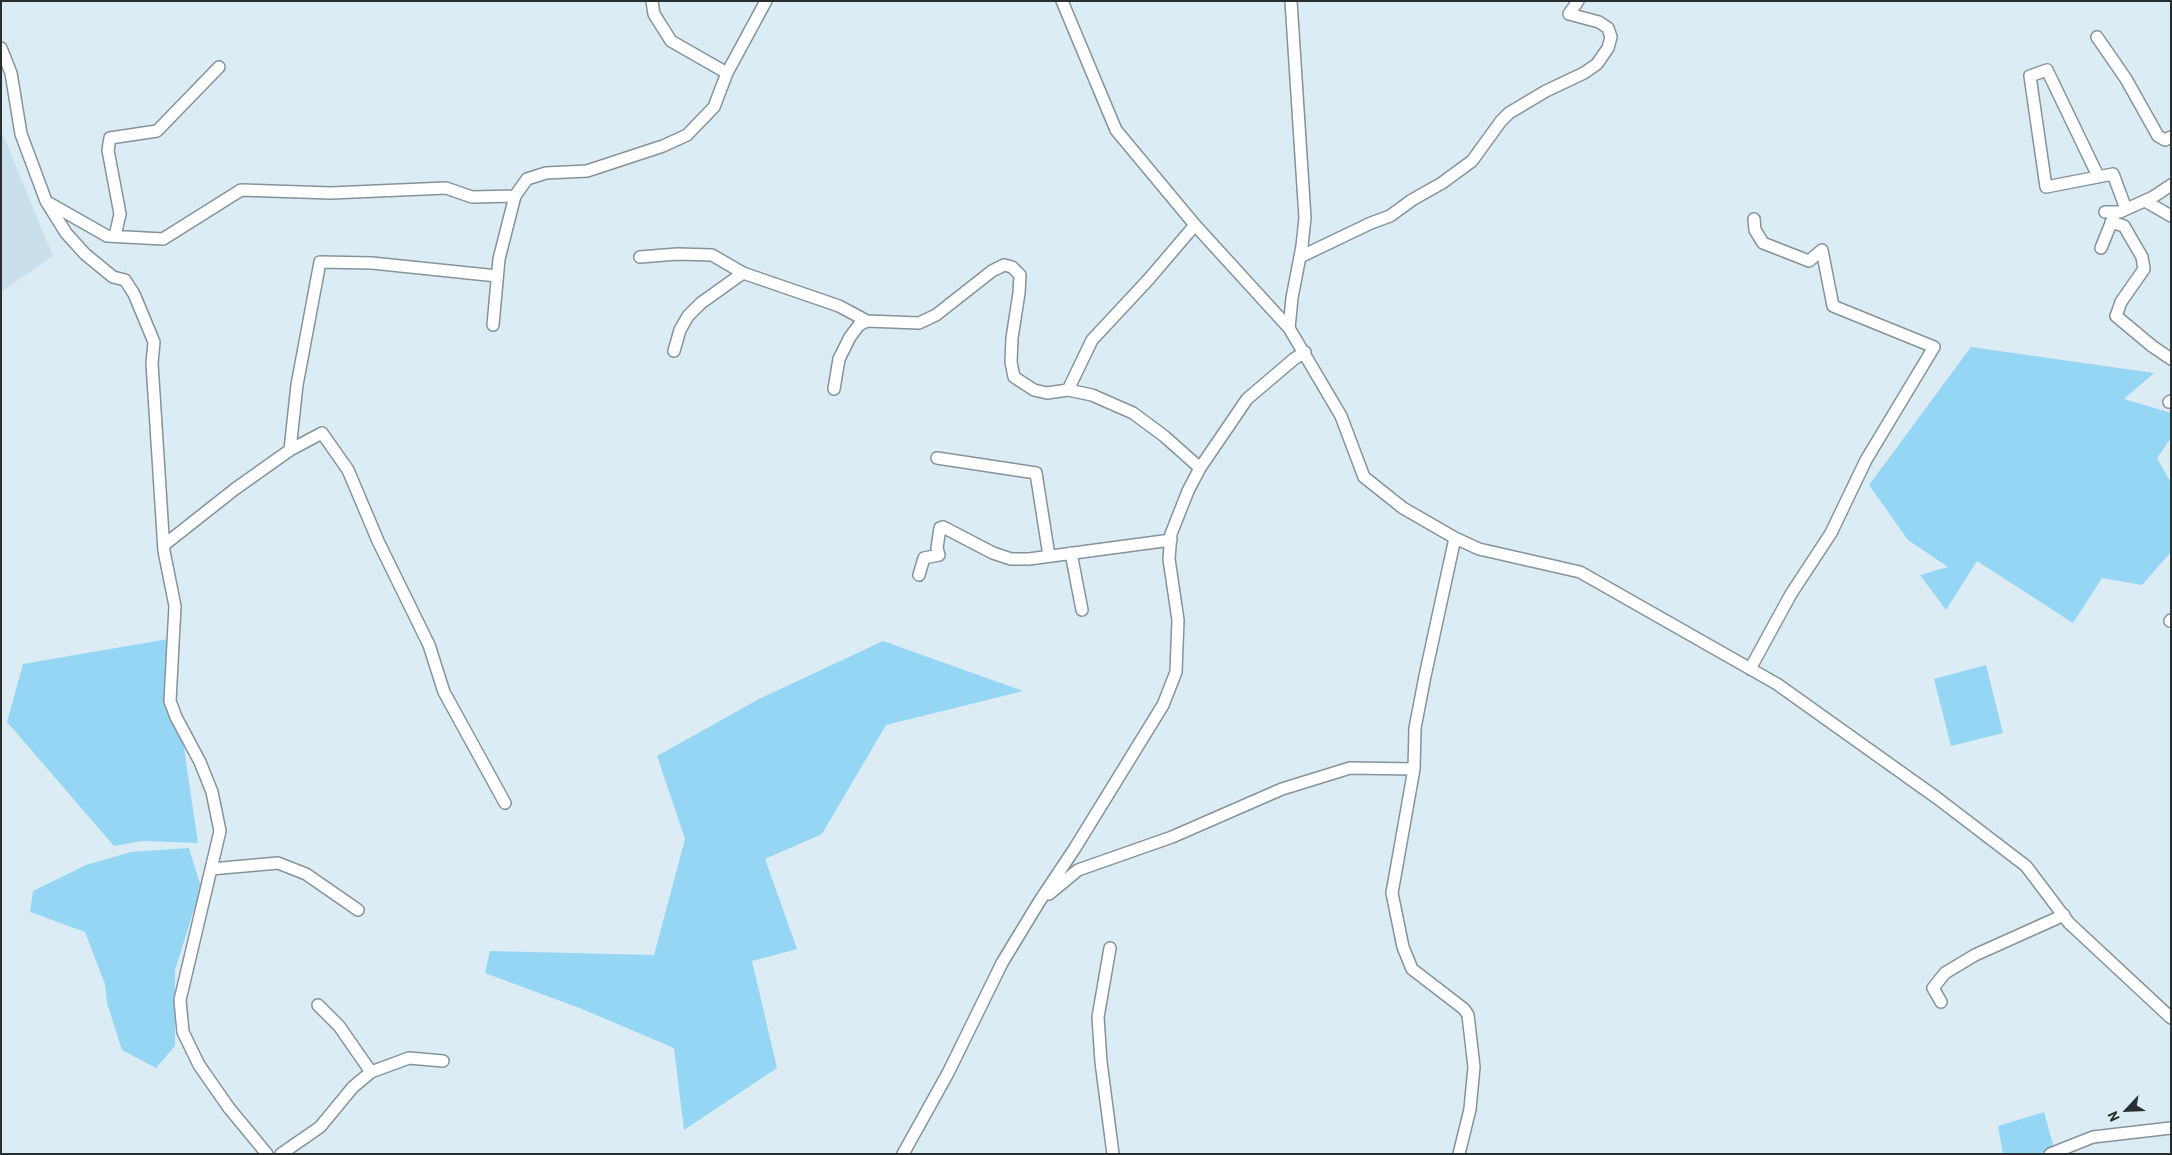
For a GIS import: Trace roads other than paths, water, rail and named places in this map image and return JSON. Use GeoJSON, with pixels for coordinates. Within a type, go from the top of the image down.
{"type":"FeatureCollection","features":[{"type":"Feature","properties":{"kind":"street"},"geometry":{"type":"LineString","coordinates":[[652,1],[654,14],[671,41],[727,73]]}},
{"type":"Feature","properties":{"kind":"street"},"geometry":{"type":"LineString","coordinates":[[493,325],[499,259],[515,196],[527,179],[546,173],[587,171],[663,146],[687,135],[714,108],[727,73],[766,1]]}},
{"type":"Feature","properties":{"kind":"street"},"geometry":{"type":"LineString","coordinates":[[1062,1],[1116,130],[1195,225],[1289,328],[1342,416],[1364,477],[1403,508],[1455,538],[1479,548],[1580,572],[1777,684],[1929,792],[2026,866],[2069,923],[2171,1018]]}},
{"type":"Feature","properties":{"kind":"street"},"geometry":{"type":"LineString","coordinates":[[1289,328],[1305,218],[1291,1]]}},
{"type":"Feature","properties":{"kind":"street"},"geometry":{"type":"LineString","coordinates":[[1300,257],[1371,223],[1390,216],[1412,200],[1442,183],[1472,161],[1509,113],[1546,91],[1584,73],[1597,64],[1608,48],[1610,37],[1608,28],[1599,22],[1569,14],[1578,1]]}},
{"type":"Feature","properties":{"kind":"street"},"geometry":{"type":"LineString","coordinates":[[2097,37],[2126,79],[2158,136],[2166,140],[2171,137]]}},
{"type":"Feature","properties":{"kind":"street"},"geometry":{"type":"LineString","coordinates":[[1,48],[11,73],[21,134],[46,201],[66,233],[84,254],[113,277],[125,280],[134,294],[154,342],[152,363],[164,545],[175,606],[170,701],[176,717],[200,762],[212,792],[220,831],[180,1000],[183,1032],[199,1065],[229,1108],[267,1154]]}},
{"type":"Feature","properties":{"kind":"street"},"geometry":{"type":"LineString","coordinates":[[115,236],[120,214],[108,150],[110,138],[157,131],[219,67]]}},
{"type":"Feature","properties":{"kind":"street"},"geometry":{"type":"LineString","coordinates":[[2098,176],[2047,70],[2030,76],[2046,187],[2113,174],[2115,214],[2101,248]]}},
{"type":"Feature","properties":{"kind":"street"},"geometry":{"type":"LineString","coordinates":[[2115,214],[2153,197],[2171,185]]}},
{"type":"Feature","properties":{"kind":"street"},"geometry":{"type":"LineString","coordinates":[[46,201],[107,236],[163,239],[241,190],[331,193],[446,188],[472,197],[515,196]]}},
{"type":"Feature","properties":{"kind":"street"},"geometry":{"type":"LineString","coordinates":[[2145,200],[2171,216]]}},
{"type":"Feature","properties":{"kind":"street"},"geometry":{"type":"LineString","coordinates":[[2115,214],[2142,257],[2144,269],[2121,302],[2116,316],[2171,359]]}},
{"type":"Feature","properties":{"kind":"street"},"geometry":{"type":"LineString","coordinates":[[1750,669],[1791,594],[1831,533],[1866,460],[1934,347],[1833,306],[1822,250],[1808,261],[1763,243],[1755,230],[1754,219]]}},
{"type":"Feature","properties":{"kind":"street"},"geometry":{"type":"LineString","coordinates":[[1068,390],[1092,340],[1148,280],[1195,225]]}},
{"type":"Feature","properties":{"kind":"street"},"geometry":{"type":"LineString","coordinates":[[640,257],[677,254],[712,255],[743,273],[839,306],[867,321],[919,323],[936,315],[992,271],[1004,265],[1012,267],[1020,275],[1020,294],[1012,338],[1011,362],[1014,377],[1034,390],[1047,392],[1068,390],[1092,395],[1134,413],[1164,436],[1200,468]]}},
{"type":"Feature","properties":{"kind":"street"},"geometry":{"type":"LineString","coordinates":[[290,450],[297,385],[320,262],[372,263],[497,276]]}},
{"type":"Feature","properties":{"kind":"street"},"geometry":{"type":"LineString","coordinates":[[674,351],[680,330],[688,316],[701,303],[743,273]]}},
{"type":"Feature","properties":{"kind":"street"},"geometry":{"type":"LineString","coordinates":[[834,389],[839,359],[850,337],[859,325],[867,321]]}},
{"type":"Feature","properties":{"kind":"street"},"geometry":{"type":"LineString","coordinates":[[903,1154],[948,1073],[1002,963],[1163,705],[1176,672],[1178,620],[1169,559],[1171,534],[1188,491],[1200,468],[1247,399],[1305,352]]}},
{"type":"Feature","properties":{"kind":"street"},"geometry":{"type":"LineString","coordinates":[[164,545],[235,489],[290,450],[322,433],[348,470],[378,541],[429,645],[444,692],[505,803]]}},
{"type":"Feature","properties":{"kind":"street"},"geometry":{"type":"LineString","coordinates":[[937,458],[1036,473],[1049,556]]}},
{"type":"Feature","properties":{"kind":"street"},"geometry":{"type":"LineString","coordinates":[[919,575],[924,558],[939,554],[937,548],[940,528],[942,527],[993,553],[1010,559],[1049,556],[1171,540]]}},
{"type":"Feature","properties":{"kind":"street"},"geometry":{"type":"LineString","coordinates":[[1455,538],[1424,676],[1415,728],[1414,768],[1392,893],[1403,948],[1412,969],[1464,1009],[1468,1016],[1474,1067],[1470,1109],[1459,1154]]}},
{"type":"Feature","properties":{"kind":"street"},"geometry":{"type":"LineString","coordinates":[[1071,553],[1082,610]]}},
{"type":"Feature","properties":{"kind":"street"},"geometry":{"type":"LineString","coordinates":[[1039,902],[1078,870],[1172,837],[1282,789],[1350,768],[1414,768]]}},
{"type":"Feature","properties":{"kind":"street"},"geometry":{"type":"LineString","coordinates":[[211,869],[278,863],[306,874],[358,910]]}},
{"type":"Feature","properties":{"kind":"street"},"geometry":{"type":"LineString","coordinates":[[1941,1002],[1933,988],[1945,973],[1975,955],[2064,915]]}},
{"type":"Feature","properties":{"kind":"street"},"geometry":{"type":"LineString","coordinates":[[1110,948],[1098,1017],[1101,1062],[1113,1154]]}},
{"type":"Feature","properties":{"kind":"street"},"geometry":{"type":"LineString","coordinates":[[318,1005],[339,1026],[371,1072]]}},
{"type":"Feature","properties":{"kind":"street"},"geometry":{"type":"LineString","coordinates":[[281,1154],[320,1128],[353,1087],[371,1072],[409,1058],[443,1061]]}},
{"type":"Feature","properties":{"kind":"street"},"geometry":{"type":"LineString","coordinates":[[2050,1154],[2093,1137],[2171,1128]]}}]}
